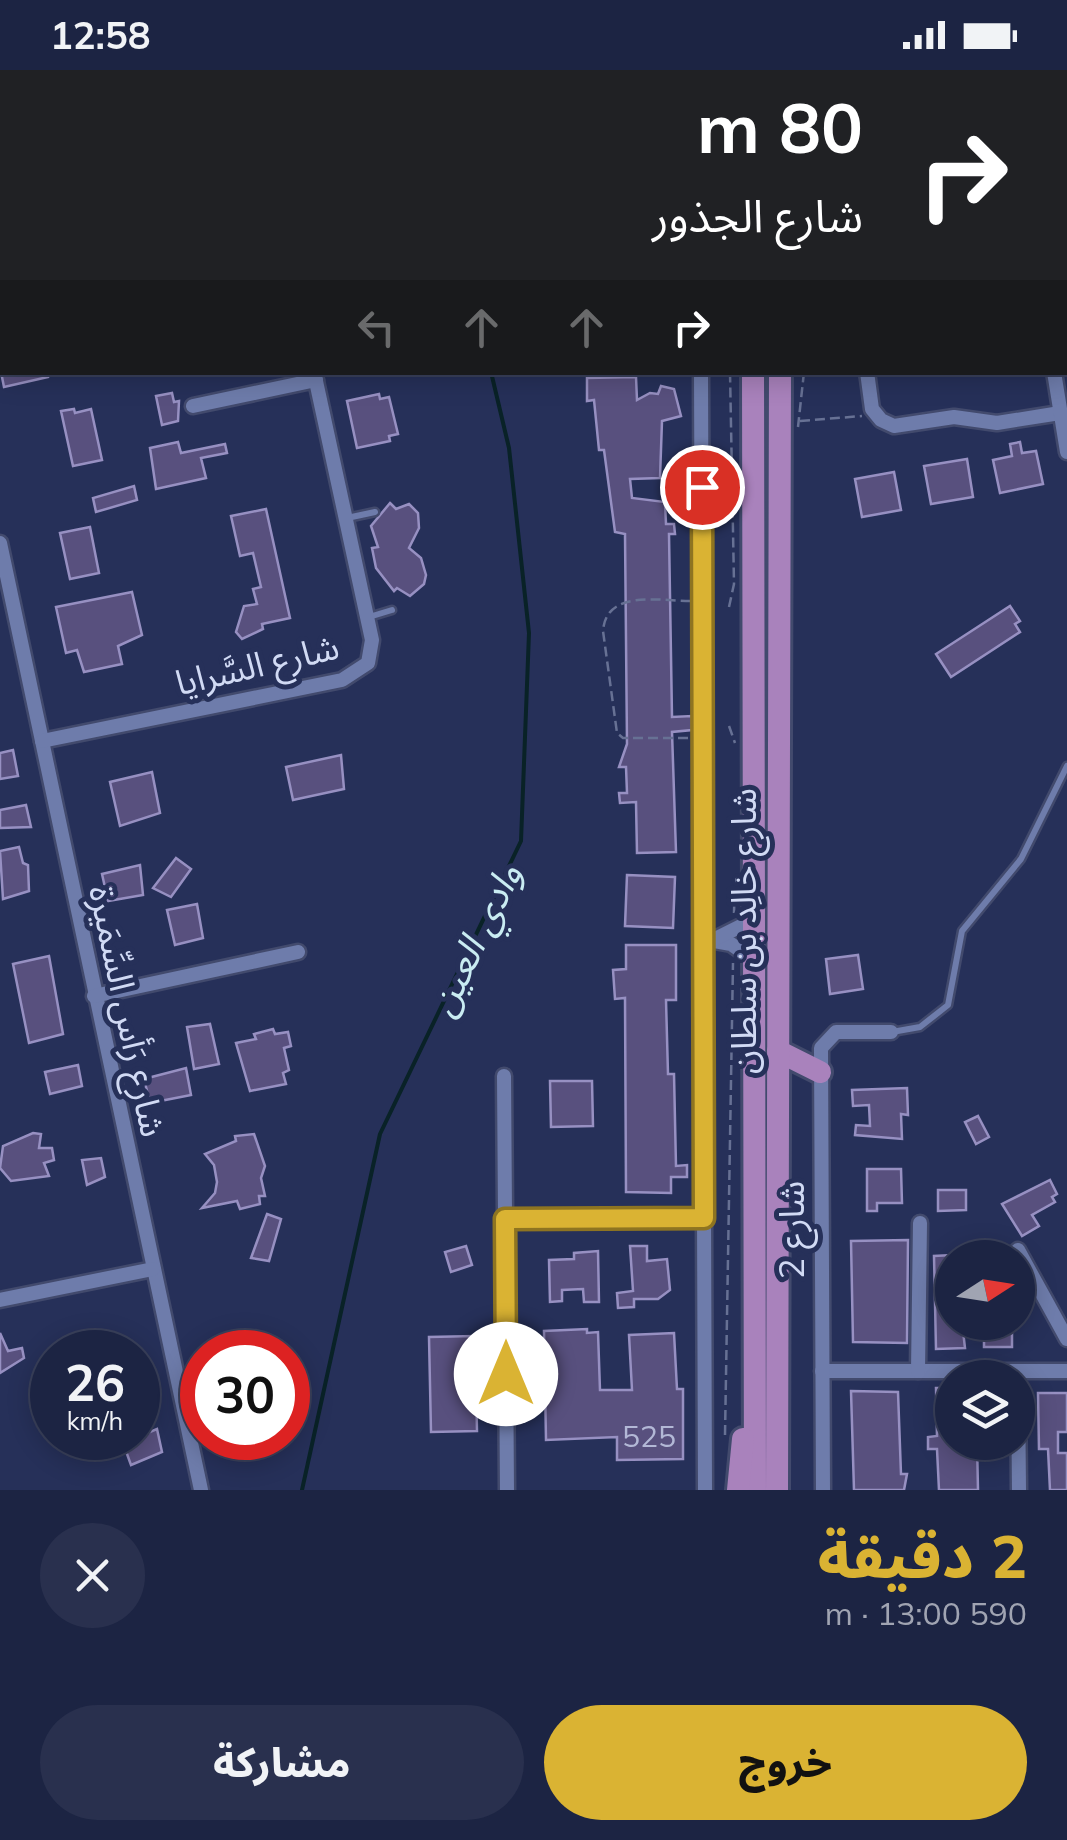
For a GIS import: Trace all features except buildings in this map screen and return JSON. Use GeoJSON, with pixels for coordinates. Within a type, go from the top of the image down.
{"type":"FeatureCollection","features":[{"type":"Feature","properties":{"kind":"main road","name":"شارع خالِد بن سلطان"},"geometry":{"type":"LineString","coordinates":[[753,375],[740,958],[755,1490]]}},
{"type":"Feature","properties":{"kind":"main road","name":"شارع خالِد بن سلطان"},"geometry":{"type":"LineString","coordinates":[[777,1490],[780,1407],[776,594],[780,375]]}},
{"type":"Feature","properties":{"kind":"main road"},"geometry":{"type":"LineString","coordinates":[[778,1051],[820,1072]]}},
{"type":"Feature","properties":{"kind":"main road"},"geometry":{"type":"LineString","coordinates":[[738,1490],[752,1377]]}},
{"type":"Feature","properties":{"kind":"main road"},"geometry":{"type":"LineString","coordinates":[[780,1407],[791,1490]]}},
{"type":"Feature","properties":{"kind":"street"},"geometry":{"type":"LineString","coordinates":[[701,375],[702,738],[709,940],[705,1490]]}},
{"type":"Feature","properties":{"kind":"street"},"geometry":{"type":"LineString","coordinates":[[868,375],[876,415],[887,424],[902,426],[954,417],[997,423],[1060,413]]}},
{"type":"Feature","properties":{"kind":"street"},"geometry":{"type":"LineString","coordinates":[[1054,375],[1067,452]]}},
{"type":"Feature","properties":{"kind":"street"},"geometry":{"type":"LineString","coordinates":[[192,406],[315,376]]}},
{"type":"Feature","properties":{"kind":"street","name":"شارع السَّرايا"},"geometry":{"type":"LineString","coordinates":[[42,741],[350,678],[371,655],[368,617],[315,376]]}},
{"type":"Feature","properties":{"kind":"street","name":"شارع رَأس السِّمَيرة"},"geometry":{"type":"LineString","coordinates":[[0,543],[201,1490]]}},
{"type":"Feature","properties":{"kind":"street"},"geometry":{"type":"LineString","coordinates":[[709,940],[740,921]]}},
{"type":"Feature","properties":{"kind":"street"},"geometry":{"type":"LineString","coordinates":[[709,940],[740,958]]}},
{"type":"Feature","properties":{"kind":"street"},"geometry":{"type":"LineString","coordinates":[[94,996],[298,952]]}},
{"type":"Feature","properties":{"kind":"street","name":"شارع 2"},"geometry":{"type":"LineString","coordinates":[[823,1490],[822,1048],[831,1034],[891,1032]]}},
{"type":"Feature","properties":{"kind":"street"},"geometry":{"type":"LineString","coordinates":[[504,1076],[507,1490]]}},
{"type":"Feature","properties":{"kind":"street"},"geometry":{"type":"LineString","coordinates":[[505,1219],[704,1218]]}},
{"type":"Feature","properties":{"kind":"street"},"geometry":{"type":"LineString","coordinates":[[918,1371],[920,1223]]}},
{"type":"Feature","properties":{"kind":"street"},"geometry":{"type":"LineString","coordinates":[[0,1300],[153,1269]]}},
{"type":"Feature","properties":{"kind":"street"},"geometry":{"type":"LineString","coordinates":[[1035,1281],[1067,1339]]}},
{"type":"Feature","properties":{"kind":"street"},"geometry":{"type":"LineString","coordinates":[[822,1371],[935,1372]]}},
{"type":"Feature","properties":{"kind":"street"},"geometry":{"type":"LineString","coordinates":[[1035,1376],[1067,1371]]}},
{"type":"Feature","properties":{"kind":"street"},"geometry":{"type":"LineString","coordinates":[[1018,1460],[1018,1490]]}},
{"type":"Feature","properties":{"kind":"lane"},"geometry":{"type":"LineString","coordinates":[[346,518],[375,512]]}},
{"type":"Feature","properties":{"kind":"lane"},"geometry":{"type":"LineString","coordinates":[[368,617],[392,610]]}},
{"type":"Feature","properties":{"kind":"lane"},"geometry":{"type":"LineString","coordinates":[[891,1032],[920,1027],[948,1006],[962,932],[1021,860],[1067,766]]}},
{"type":"Feature","properties":{"kind":"path"},"geometry":{"type":"LineString","coordinates":[[729,608],[734,584],[730,375]]}},
{"type":"Feature","properties":{"kind":"path"},"geometry":{"type":"LineString","coordinates":[[799,421],[876,415]]}},
{"type":"Feature","properties":{"kind":"path"},"geometry":{"type":"LineString","coordinates":[[702,601],[622,602],[606,615],[603,631],[614,724],[620,736],[702,738]]}},
{"type":"Feature","properties":{"kind":"path"},"geometry":{"type":"LineString","coordinates":[[729,726],[736,742]]}},
{"type":"Feature","properties":{"kind":"path"},"geometry":{"type":"LineString","coordinates":[[735,874],[735,911],[740,921]]}},
{"type":"Feature","properties":{"kind":"path"},"geometry":{"type":"LineString","coordinates":[[724,1451],[734,964],[740,958]]}},
{"type":"Feature","properties":{"kind":"waterway","name":"وادي العين"},"geometry":{"type":"LineString","coordinates":[[302,1490],[380,1134],[521,841],[529,633],[509,448],[492,375]]}},
{"type":"Feature","properties":{"kind":"route"},"geometry":{"type":"LineString","coordinates":[[506,1374],[505,1219],[704,1218],[702,487]]}}]}
